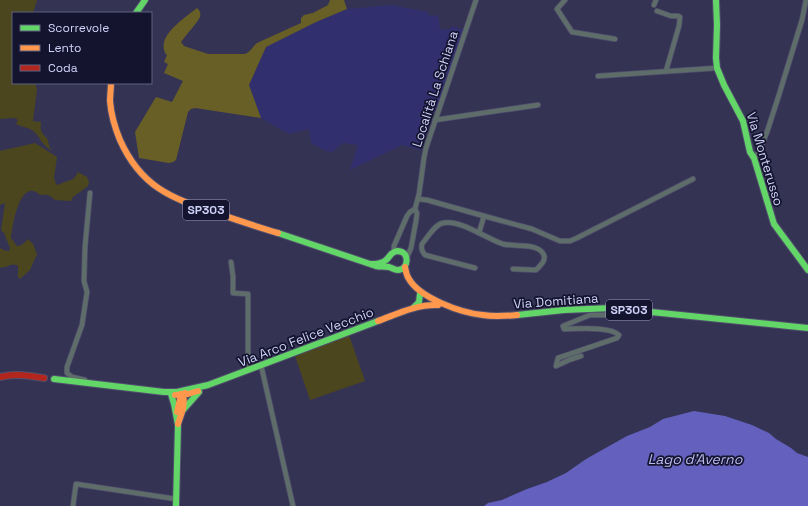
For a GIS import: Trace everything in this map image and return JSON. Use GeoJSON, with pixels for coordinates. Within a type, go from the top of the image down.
{"type":"FeatureCollection","features":[{"type":"Feature","properties":{"kind":"main road"},"geometry":{"type":"LineString","coordinates":[[137,12],[145,0]]}},
{"type":"Feature","properties":{"kind":"main road","name":"Via Monterusso"},"geometry":{"type":"LineString","coordinates":[[716,0],[717,68],[724,85],[744,120],[750,152],[754,158],[774,224],[808,270]]}},
{"type":"Feature","properties":{"kind":"main road","name":"SP303"},"geometry":{"type":"LineString","coordinates":[[111,84],[110,100],[113,117],[120,140],[136,166],[151,183],[166,193],[186,203],[371,264]]}},
{"type":"Feature","properties":{"kind":"main road"},"geometry":{"type":"LineString","coordinates":[[394,251],[404,253],[407,257],[405,267],[397,271],[371,264],[382,263],[388,259],[390,254],[394,251]]}},
{"type":"Feature","properties":{"kind":"main road"},"geometry":{"type":"LineString","coordinates":[[388,259],[388,264],[397,271]]}},
{"type":"Feature","properties":{"kind":"main road","name":"Via Domitiana"},"geometry":{"type":"LineString","coordinates":[[405,267],[406,276],[427,300],[474,314],[489,316],[590,308],[612,308],[808,328]]}},
{"type":"Feature","properties":{"kind":"main road","name":"Via Domitiana"},"geometry":{"type":"LineString","coordinates":[[397,271],[427,300],[438,305],[450,307]]}},
{"type":"Feature","properties":{"kind":"main road"},"geometry":{"type":"LineString","coordinates":[[411,309],[419,302],[420,294]]}},
{"type":"Feature","properties":{"kind":"main road","name":"Via Arco Felice Vecchio"},"geometry":{"type":"LineString","coordinates":[[208,385],[411,309],[427,300]]}},
{"type":"Feature","properties":{"kind":"main road"},"geometry":{"type":"LineString","coordinates":[[0,377],[19,375],[44,378]]}},
{"type":"Feature","properties":{"kind":"main road"},"geometry":{"type":"LineString","coordinates":[[54,379],[177,394],[195,392],[203,389]]}},
{"type":"Feature","properties":{"kind":"main road"},"geometry":{"type":"LineString","coordinates":[[177,394],[208,385]]}},
{"type":"Feature","properties":{"kind":"main road"},"geometry":{"type":"LineString","coordinates":[[178,408],[208,385]]}},
{"type":"Feature","properties":{"kind":"main road"},"geometry":{"type":"LineString","coordinates":[[176,506],[178,425],[177,394]]}},
{"type":"Feature","properties":{"kind":"main road"},"geometry":{"type":"LineString","coordinates":[[177,394],[185,400],[178,408],[178,425]]}},
{"type":"Feature","properties":{"kind":"street","name":"Località La Schiana"},"geometry":{"type":"LineString","coordinates":[[407,257],[411,248],[416,221],[417,214],[415,209],[429,137],[476,0]]}},
{"type":"Feature","properties":{"kind":"street"},"geometry":{"type":"LineString","coordinates":[[564,0],[557,9],[572,32],[615,39]]}},
{"type":"Feature","properties":{"kind":"street"},"geometry":{"type":"LineString","coordinates":[[754,158],[759,152],[776,104],[802,20],[806,0]]}},
{"type":"Feature","properties":{"kind":"street"},"geometry":{"type":"LineString","coordinates":[[656,11],[671,16],[680,17],[679,26],[666,71]]}},
{"type":"Feature","properties":{"kind":"street"},"geometry":{"type":"LineString","coordinates":[[598,76],[717,68]]}},
{"type":"Feature","properties":{"kind":"street"},"geometry":{"type":"LineString","coordinates":[[435,120],[538,105]]}},
{"type":"Feature","properties":{"kind":"street"},"geometry":{"type":"LineString","coordinates":[[418,199],[427,200],[532,229],[560,241],[570,241],[693,179]]}},
{"type":"Feature","properties":{"kind":"street"},"geometry":{"type":"LineString","coordinates":[[87,383],[85,380],[72,377],[67,373],[67,367],[82,325],[87,292],[84,280],[85,247],[90,193]]}},
{"type":"Feature","properties":{"kind":"street","name":"Località La Schiana"},"geometry":{"type":"LineString","coordinates":[[394,251],[394,246],[410,212],[415,209]]}},
{"type":"Feature","properties":{"kind":"street"},"geometry":{"type":"LineString","coordinates":[[479,233],[484,216]]}},
{"type":"Feature","properties":{"kind":"street"},"geometry":{"type":"LineString","coordinates":[[475,268],[425,255],[422,252],[422,244],[436,226],[449,223],[458,224],[504,244],[529,246],[541,250],[544,258],[542,264],[536,270],[513,269]]}},
{"type":"Feature","properties":{"kind":"street"},"geometry":{"type":"LineString","coordinates":[[232,262],[232,293],[248,294],[248,370]]}},
{"type":"Feature","properties":{"kind":"street"},"geometry":{"type":"LineString","coordinates":[[581,356],[556,366],[558,358],[617,338],[619,335],[616,332],[594,329],[564,329],[563,326],[590,316],[637,315],[645,312]]}},
{"type":"Feature","properties":{"kind":"street"},"geometry":{"type":"LineString","coordinates":[[262,365],[293,506]]}},
{"type":"Feature","properties":{"kind":"street"},"geometry":{"type":"LineString","coordinates":[[73,506],[76,484],[176,499]]}},
{"type":"Feature","properties":{"kind":"shaded area"},"geometry":{"type":"Polygon","coordinates":[[[0,0],[37,0],[33,12],[12,12],[12,84],[35,84],[37,89],[33,121],[41,122],[41,131],[47,138],[50,148],[53,151],[43,143],[35,132],[16,124],[18,120],[15,118],[0,119],[0,0]]]}},
{"type":"Feature","properties":{"kind":"shaded area"},"geometry":{"type":"Polygon","coordinates":[[[330,0],[344,0],[347,9],[316,22],[266,47],[249,85],[261,118],[195,108],[191,109],[188,112],[176,160],[169,163],[139,158],[135,132],[156,97],[172,102],[183,81],[164,73],[168,64],[164,62],[167,55],[164,50],[164,43],[169,33],[183,19],[197,8],[200,12],[199,20],[181,42],[184,46],[208,54],[245,54],[249,52],[257,43],[301,23],[301,18],[304,15],[313,13],[328,5],[330,0]]]}},
{"type":"Feature","properties":{"kind":"shaded area"},"geometry":{"type":"Polygon","coordinates":[[[391,5],[428,12],[429,16],[438,15],[440,29],[449,30],[451,26],[464,30],[440,104],[433,113],[421,150],[402,145],[350,170],[358,145],[343,143],[332,152],[326,151],[311,143],[309,129],[289,134],[261,118],[249,85],[266,47],[316,22],[347,9],[391,5]]]}},
{"type":"Feature","properties":{"kind":"shaded area"},"geometry":{"type":"Polygon","coordinates":[[[35,143],[57,157],[54,178],[56,184],[59,185],[72,180],[78,172],[87,177],[89,182],[88,186],[73,197],[71,201],[55,200],[49,195],[40,195],[33,191],[27,192],[22,197],[15,215],[11,238],[17,246],[22,245],[28,239],[33,244],[37,254],[30,270],[20,279],[18,277],[18,266],[12,265],[0,268],[0,248],[9,251],[10,248],[4,233],[1,230],[5,203],[0,205],[0,151],[35,143]]]}},
{"type":"Feature","properties":{"kind":"shaded area"},"geometry":{"type":"Polygon","coordinates":[[[349,335],[365,381],[310,400],[295,356],[349,335]]]}},
{"type":"Feature","properties":{"kind":"water","name":"Lago d'Averno"},"geometry":{"type":"Polygon","coordinates":[[[694,411],[725,416],[752,425],[769,433],[797,453],[808,457],[808,506],[484,506],[488,503],[502,500],[566,473],[586,459],[627,436],[650,427],[663,419],[694,411]]]}},
{"type":"Feature","properties":{"kind":"traffic: fast"},"geometry":{"type":"LineString","coordinates":[[137,12],[145,0]]}},
{"type":"Feature","properties":{"kind":"traffic: fast"},"geometry":{"type":"LineString","coordinates":[[716,0],[717,68],[724,85],[743,121],[750,152],[754,158],[774,224],[808,270]]}},
{"type":"Feature","properties":{"kind":"traffic: fast"},"geometry":{"type":"LineString","coordinates":[[278,233],[376,266],[389,267],[398,270],[404,267],[407,260],[405,254],[396,251],[383,262],[371,264]]}},
{"type":"Feature","properties":{"kind":"traffic: fast"},"geometry":{"type":"LineString","coordinates":[[413,308],[419,302],[420,294]]}},
{"type":"Feature","properties":{"kind":"traffic: fast"},"geometry":{"type":"LineString","coordinates":[[517,315],[564,310],[612,308],[808,328]]}},
{"type":"Feature","properties":{"kind":"traffic: fast"},"geometry":{"type":"LineString","coordinates":[[54,379],[164,392],[177,392],[208,385],[378,321]]}},
{"type":"Feature","properties":{"kind":"traffic: fast"},"geometry":{"type":"LineString","coordinates":[[183,410],[199,392]]}},
{"type":"Feature","properties":{"kind":"traffic: fast"},"geometry":{"type":"LineString","coordinates":[[171,394],[178,425],[176,506]]}},
{"type":"Feature","properties":{"kind":"traffic: slow"},"geometry":{"type":"LineString","coordinates":[[111,84],[110,99],[118,135],[128,156],[148,180],[171,196],[185,202],[278,233]]}},
{"type":"Feature","properties":{"kind":"traffic: slow"},"geometry":{"type":"LineString","coordinates":[[405,267],[407,276],[414,286],[431,298],[453,308],[487,316],[517,315]]}},
{"type":"Feature","properties":{"kind":"traffic: slow"},"geometry":{"type":"LineString","coordinates":[[378,321],[422,306],[438,305]]}},
{"type":"Feature","properties":{"kind":"traffic: slow"},"geometry":{"type":"LineString","coordinates":[[175,395],[188,394],[198,391]]}},
{"type":"Feature","properties":{"kind":"traffic: slow"},"geometry":{"type":"LineString","coordinates":[[177,412],[180,399],[185,393]]}},
{"type":"Feature","properties":{"kind":"traffic: slow"},"geometry":{"type":"LineString","coordinates":[[178,424],[184,402],[183,395],[181,394]]}},
{"type":"Feature","properties":{"kind":"traffic: jam"},"geometry":{"type":"LineString","coordinates":[[0,377],[17,375],[44,378]]}}]}
